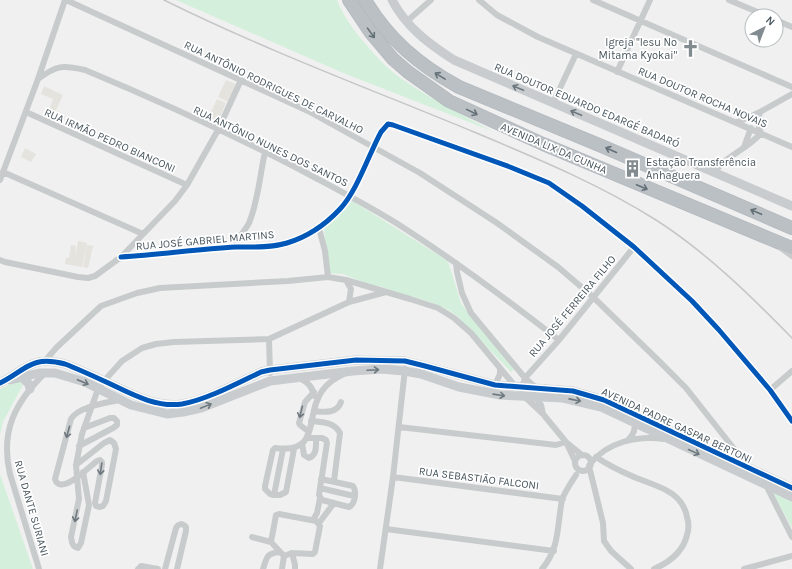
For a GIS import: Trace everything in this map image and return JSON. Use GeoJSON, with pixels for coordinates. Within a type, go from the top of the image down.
{"type":"FeatureCollection","features":[{"type":"Feature","properties":{"kind":"highway","name":"AVENIDA LIX DA CUNHA"},"geometry":{"type":"LineString","coordinates":[[349,0],[371,33],[393,59],[408,72],[449,101],[543,144],[792,248]]}},
{"type":"Feature","properties":{"kind":"highway","name":"AVENIDA LIX DA CUNHA"},"geometry":{"type":"LineString","coordinates":[[365,0],[380,23],[413,57],[459,87],[604,147],[792,228]]}},
{"type":"Feature","properties":{"kind":"street"},"geometry":{"type":"LineString","coordinates":[[0,180],[66,0]]}},
{"type":"Feature","properties":{"kind":"street","name":"RUA ANTÔNIO RODRIGUES DE CARVALHO"},"geometry":{"type":"LineString","coordinates":[[66,0],[308,111],[420,173],[485,214],[558,267],[593,296],[686,388],[742,460],[742,466]]}},
{"type":"Feature","properties":{"kind":"street","name":"RUA DOUTOR EDUARDO EDARGÉ BADARÓ"},"geometry":{"type":"LineString","coordinates":[[392,0],[406,22],[418,34],[431,45],[454,60],[792,206]]}},
{"type":"Feature","properties":{"kind":"street"},"geometry":{"type":"LineString","coordinates":[[406,22],[431,0]]}},
{"type":"Feature","properties":{"kind":"street","name":"RUA DOUTOR ROCHA NOVAIS"},"geometry":{"type":"LineString","coordinates":[[478,0],[497,15],[512,24],[576,54],[792,146]]}},
{"type":"Feature","properties":{"kind":"street"},"geometry":{"type":"LineString","coordinates":[[592,0],[792,87]]}},
{"type":"Feature","properties":{"kind":"street"},"geometry":{"type":"LineString","coordinates":[[617,72],[639,21],[650,0]]}},
{"type":"Feature","properties":{"kind":"street"},"geometry":{"type":"LineString","coordinates":[[729,0],[748,8]]}},
{"type":"Feature","properties":{"kind":"street"},"geometry":{"type":"LineString","coordinates":[[553,103],[576,54]]}},
{"type":"Feature","properties":{"kind":"street","name":"RUA ANTÔNIO NUNES DOS SANTOS"},"geometry":{"type":"LineString","coordinates":[[38,79],[58,66],[69,66],[85,70],[265,152],[350,196],[404,228],[456,263],[559,340]]}},
{"type":"Feature","properties":{"kind":"street"},"geometry":{"type":"LineString","coordinates":[[0,260],[88,278],[95,276],[121,257],[175,201],[187,185],[218,130],[241,80]]}},
{"type":"Feature","properties":{"kind":"street"},"geometry":{"type":"LineString","coordinates":[[738,122],[760,112],[792,94]]}},
{"type":"Feature","properties":{"kind":"street","name":"RUA IRMÃO PEDRO BIANCONI"},"geometry":{"type":"LineString","coordinates":[[26,112],[187,185]]}},
{"type":"Feature","properties":{"kind":"street"},"geometry":{"type":"LineString","coordinates":[[714,173],[723,162],[744,147],[754,142],[761,133],[758,128],[760,112]]}},
{"type":"Feature","properties":{"kind":"street","name":"RUA JOSÉ GABRIEL MARTINS"},"geometry":{"type":"LineString","coordinates":[[121,257],[236,248],[257,248],[286,244],[319,228],[340,209],[350,196],[373,146],[381,132],[388,124],[549,182],[634,247]]}},
{"type":"Feature","properties":{"kind":"street"},"geometry":{"type":"LineString","coordinates":[[744,147],[751,128]]}},
{"type":"Feature","properties":{"kind":"street"},"geometry":{"type":"LineString","coordinates":[[236,248],[236,242],[249,223],[254,207],[265,152]]}},
{"type":"Feature","properties":{"kind":"street"},"geometry":{"type":"LineString","coordinates":[[3,172],[143,234]]}},
{"type":"Feature","properties":{"kind":"street"},"geometry":{"type":"LineString","coordinates":[[319,228],[325,250],[328,277]]}},
{"type":"Feature","properties":{"kind":"street"},"geometry":{"type":"LineString","coordinates":[[771,239],[792,256]]}},
{"type":"Feature","properties":{"kind":"street"},"geometry":{"type":"LineString","coordinates":[[634,247],[692,300],[770,390],[792,421]]}},
{"type":"Feature","properties":{"kind":"street","name":"RUA JOSÉ FERREIRA FILHO"},"geometry":{"type":"LineString","coordinates":[[525,378],[559,340],[634,247]]}},
{"type":"Feature","properties":{"kind":"street"},"geometry":{"type":"LineString","coordinates":[[456,263],[456,272],[462,293],[471,314],[525,378],[536,388],[536,398],[541,405],[543,414]]}},
{"type":"Feature","properties":{"kind":"street"},"geometry":{"type":"LineString","coordinates":[[46,372],[48,367],[46,361],[56,348],[101,306],[137,293],[160,288],[288,281],[328,277],[346,280],[438,308],[454,318],[471,333],[500,369],[518,387],[521,393],[543,414],[566,442],[591,478],[603,523],[604,541],[611,551],[631,569]]}},
{"type":"Feature","properties":{"kind":"street"},"geometry":{"type":"LineString","coordinates":[[346,280],[351,289],[349,302]]}},
{"type":"Feature","properties":{"kind":"street"},"geometry":{"type":"LineString","coordinates":[[83,472],[89,505],[81,543],[78,548],[74,547],[72,544],[71,537],[79,500],[76,465],[84,428],[98,389],[122,361],[142,348],[156,344],[174,342],[269,339],[349,302],[386,292]]}},
{"type":"Feature","properties":{"kind":"street"},"geometry":{"type":"LineString","coordinates":[[269,339],[270,381]]}},
{"type":"Feature","properties":{"kind":"street","name":"AVENIDA PADRE GASPAR BERTONI"},"geometry":{"type":"LineString","coordinates":[[1,383],[16,372],[34,363],[46,361],[64,364],[133,395],[154,402],[171,405],[197,401],[261,372],[270,370],[356,360],[405,366],[425,366],[495,385],[573,392],[604,400],[742,466],[792,488]]}},
{"type":"Feature","properties":{"kind":"street"},"geometry":{"type":"LineString","coordinates":[[34,363],[32,368],[34,374]]}},
{"type":"Feature","properties":{"kind":"street"},"geometry":{"type":"LineString","coordinates":[[380,569],[393,477],[405,366]]}},
{"type":"Feature","properties":{"kind":"street","name":"AVENIDA PADRE GASPAR BERTONI"},"geometry":{"type":"LineString","coordinates":[[1,383],[46,372],[68,376],[131,405],[167,414],[201,408],[270,381],[405,366],[421,374],[459,387],[500,395],[536,398],[563,398],[601,407],[792,496]]}},
{"type":"Feature","properties":{"kind":"street"},"geometry":{"type":"LineString","coordinates":[[495,385],[500,374],[500,369]]}},
{"type":"Feature","properties":{"kind":"street"},"geometry":{"type":"LineString","coordinates":[[294,449],[286,492],[280,495],[274,495],[267,492],[265,486],[272,452],[276,448],[294,449],[302,443],[308,435],[316,403],[321,391],[331,380],[353,371]]}},
{"type":"Feature","properties":{"kind":"street"},"geometry":{"type":"LineString","coordinates":[[770,390],[792,371]]}},
{"type":"Feature","properties":{"kind":"street","name":"RUA DANTE SURIANI"},"geometry":{"type":"LineString","coordinates":[[39,569],[10,474],[6,447],[7,433],[17,408],[31,387],[46,372]]}},
{"type":"Feature","properties":{"kind":"street","name":"RUA DANTE SURIANI"},"geometry":{"type":"LineString","coordinates":[[31,387],[34,374]]}},
{"type":"Feature","properties":{"kind":"street"},"geometry":{"type":"LineString","coordinates":[[22,377],[31,387]]}},
{"type":"Feature","properties":{"kind":"street"},"geometry":{"type":"LineString","coordinates":[[296,377],[304,380],[314,392],[316,403]]}},
{"type":"Feature","properties":{"kind":"street"},"geometry":{"type":"LineString","coordinates":[[518,387],[525,378]]}},
{"type":"Feature","properties":{"kind":"street"},"geometry":{"type":"LineString","coordinates":[[314,392],[305,402],[299,423],[308,435],[324,439],[327,442],[316,522]]}},
{"type":"Feature","properties":{"kind":"street"},"geometry":{"type":"LineString","coordinates":[[76,465],[104,443],[110,440],[114,443],[116,449],[106,501],[103,506],[96,506],[95,503],[102,462],[100,460],[97,460],[77,477],[63,486],[56,483],[56,479],[71,418],[76,412],[119,400]]}},
{"type":"Feature","properties":{"kind":"street"},"geometry":{"type":"LineString","coordinates":[[314,411],[324,412],[334,410],[338,408],[341,402]]}},
{"type":"Feature","properties":{"kind":"street"},"geometry":{"type":"LineString","coordinates":[[79,446],[113,428],[117,425],[117,421],[114,418],[110,418],[84,428]]}},
{"type":"Feature","properties":{"kind":"street"},"geometry":{"type":"LineString","coordinates":[[311,421],[329,423],[338,429],[340,433],[334,481]]}},
{"type":"Feature","properties":{"kind":"street"},"geometry":{"type":"LineString","coordinates":[[628,440],[633,435],[635,427],[634,422]]}},
{"type":"Feature","properties":{"kind":"street"},"geometry":{"type":"LineString","coordinates":[[399,427],[556,445],[566,442]]}},
{"type":"Feature","properties":{"kind":"street"},"geometry":{"type":"LineString","coordinates":[[302,443],[304,456],[306,458],[312,457],[316,452],[316,438]]}},
{"type":"Feature","properties":{"kind":"street"},"geometry":{"type":"LineString","coordinates":[[542,569],[554,551],[563,499],[566,490],[583,467],[613,446],[628,440],[654,438],[669,440]]}},
{"type":"Feature","properties":{"kind":"street"},"geometry":{"type":"LineString","coordinates":[[566,442],[585,456]]}},
{"type":"Feature","properties":{"kind":"street"},"geometry":{"type":"LineString","coordinates":[[274,495],[283,449]]}},
{"type":"Feature","properties":{"kind":"street"},"geometry":{"type":"LineString","coordinates":[[583,467],[585,456]]}},
{"type":"Feature","properties":{"kind":"street"},"geometry":{"type":"LineString","coordinates":[[583,467],[577,457],[596,457],[611,467],[624,473],[669,490],[684,506],[688,522],[686,541],[673,558],[654,569]]}},
{"type":"Feature","properties":{"kind":"street","name":"RUA SEBASTIÃO FALCONI"},"geometry":{"type":"LineString","coordinates":[[393,477],[563,499]]}},
{"type":"Feature","properties":{"kind":"street"},"geometry":{"type":"LineString","coordinates":[[320,498],[322,500],[349,507],[354,504],[355,489],[353,486],[321,478]]}},
{"type":"Feature","properties":{"kind":"street"},"geometry":{"type":"LineString","coordinates":[[766,485],[792,537]]}},
{"type":"Feature","properties":{"kind":"street"},"geometry":{"type":"LineString","coordinates":[[320,488],[354,496]]}},
{"type":"Feature","properties":{"kind":"street"},"geometry":{"type":"LineString","coordinates":[[316,522],[334,503]]}},
{"type":"Feature","properties":{"kind":"street"},"geometry":{"type":"LineString","coordinates":[[263,569],[268,555],[271,553],[313,554],[315,552],[320,526],[316,522],[279,514],[276,515],[271,542]]}},
{"type":"Feature","properties":{"kind":"street"},"geometry":{"type":"LineString","coordinates":[[165,569],[176,528],[178,525],[184,524],[186,531],[177,569]]}},
{"type":"Feature","properties":{"kind":"street"},"geometry":{"type":"LineString","coordinates":[[386,529],[554,551]]}},
{"type":"Feature","properties":{"kind":"street"},"geometry":{"type":"LineString","coordinates":[[252,537],[271,542],[282,554],[282,569]]}},
{"type":"Feature","properties":{"kind":"street"},"geometry":{"type":"LineString","coordinates":[[292,553],[296,565],[295,569]]}},
{"type":"Feature","properties":{"kind":"street"},"geometry":{"type":"LineString","coordinates":[[744,569],[792,556]]}},
{"type":"Feature","properties":{"kind":"street"},"geometry":{"type":"LineString","coordinates":[[138,569],[141,566],[145,566],[158,569]]}},
{"type":"Feature","properties":{"kind":"shaded area"},"geometry":{"type":"Polygon","coordinates":[[[226,80],[236,84],[228,102],[218,97],[226,80]]]}},
{"type":"Feature","properties":{"kind":"shaded area"},"geometry":{"type":"Polygon","coordinates":[[[44,86],[63,95],[55,112],[49,110],[53,99],[41,94],[44,86]]]}},
{"type":"Feature","properties":{"kind":"shaded area"},"geometry":{"type":"Polygon","coordinates":[[[217,99],[226,103],[218,121],[209,117],[217,99]]]}},
{"type":"Feature","properties":{"kind":"shaded area"},"geometry":{"type":"Polygon","coordinates":[[[25,148],[36,154],[31,162],[21,157],[25,148]]]}},
{"type":"Feature","properties":{"kind":"shaded area"},"geometry":{"type":"Polygon","coordinates":[[[78,241],[87,243],[82,267],[65,264],[66,258],[69,258],[71,245],[76,246],[75,259],[78,241]]]}},
{"type":"Feature","properties":{"kind":"shaded area"},"geometry":{"type":"Polygon","coordinates":[[[87,245],[93,246],[88,268],[83,267],[87,245]]]}},
{"type":"Feature","properties":{"kind":"green space"},"geometry":{"type":"Polygon","coordinates":[[[176,0],[337,0],[339,6],[356,32],[391,71],[424,93],[492,131],[343,73],[176,0]]]}},
{"type":"Feature","properties":{"kind":"green space"},"geometry":{"type":"Polygon","coordinates":[[[351,200],[448,261],[461,303],[471,317],[516,368],[511,372],[456,315],[438,305],[380,286],[373,286],[343,274],[330,273],[327,264],[324,226],[351,200]]]}},
{"type":"Feature","properties":{"kind":"green space"},"geometry":{"type":"Polygon","coordinates":[[[18,380],[24,383],[3,422],[0,435],[0,389],[18,380]]]}},
{"type":"Feature","properties":{"kind":"green space"},"geometry":{"type":"Polygon","coordinates":[[[0,474],[33,569],[0,569],[0,474]]]}},
{"type":"Feature","properties":{"kind":"green space"},"geometry":{"type":"Polygon","coordinates":[[[776,491],[792,499],[792,528],[773,493],[776,491]]]}},
{"type":"Feature","properties":{"kind":"railway"},"geometry":{"type":"LineString","coordinates":[[164,0],[240,36],[474,132],[590,183],[634,207],[674,232],[710,260],[744,290],[792,338]]}},
{"type":"Feature","properties":{"kind":"cycle path"},"geometry":{"type":"LineString","coordinates":[[121,257],[221,248],[281,245],[309,234],[329,220],[340,209],[357,183],[381,132],[388,124],[393,125],[510,167],[549,183],[582,206],[634,247],[692,301],[770,390],[792,421]]}},
{"type":"Feature","properties":{"kind":"cycle path"},"geometry":{"type":"LineString","coordinates":[[0,383],[30,365],[44,361],[54,362],[75,368],[142,398],[161,404],[172,405],[201,399],[222,391],[261,372],[270,370],[356,360],[405,361],[495,385],[573,391],[604,400],[792,488]]}},
{"type":"Feature","properties":{"kind":"place","name":"Igreja \"Iesu No Mitama Kyokai\""},"geometry":{"type":"Point","coordinates":[690,48]}},
{"type":"Feature","properties":{"kind":"place","name":"Estação Transferência Anhaguera"},"geometry":{"type":"Point","coordinates":[633,168]}}]}
